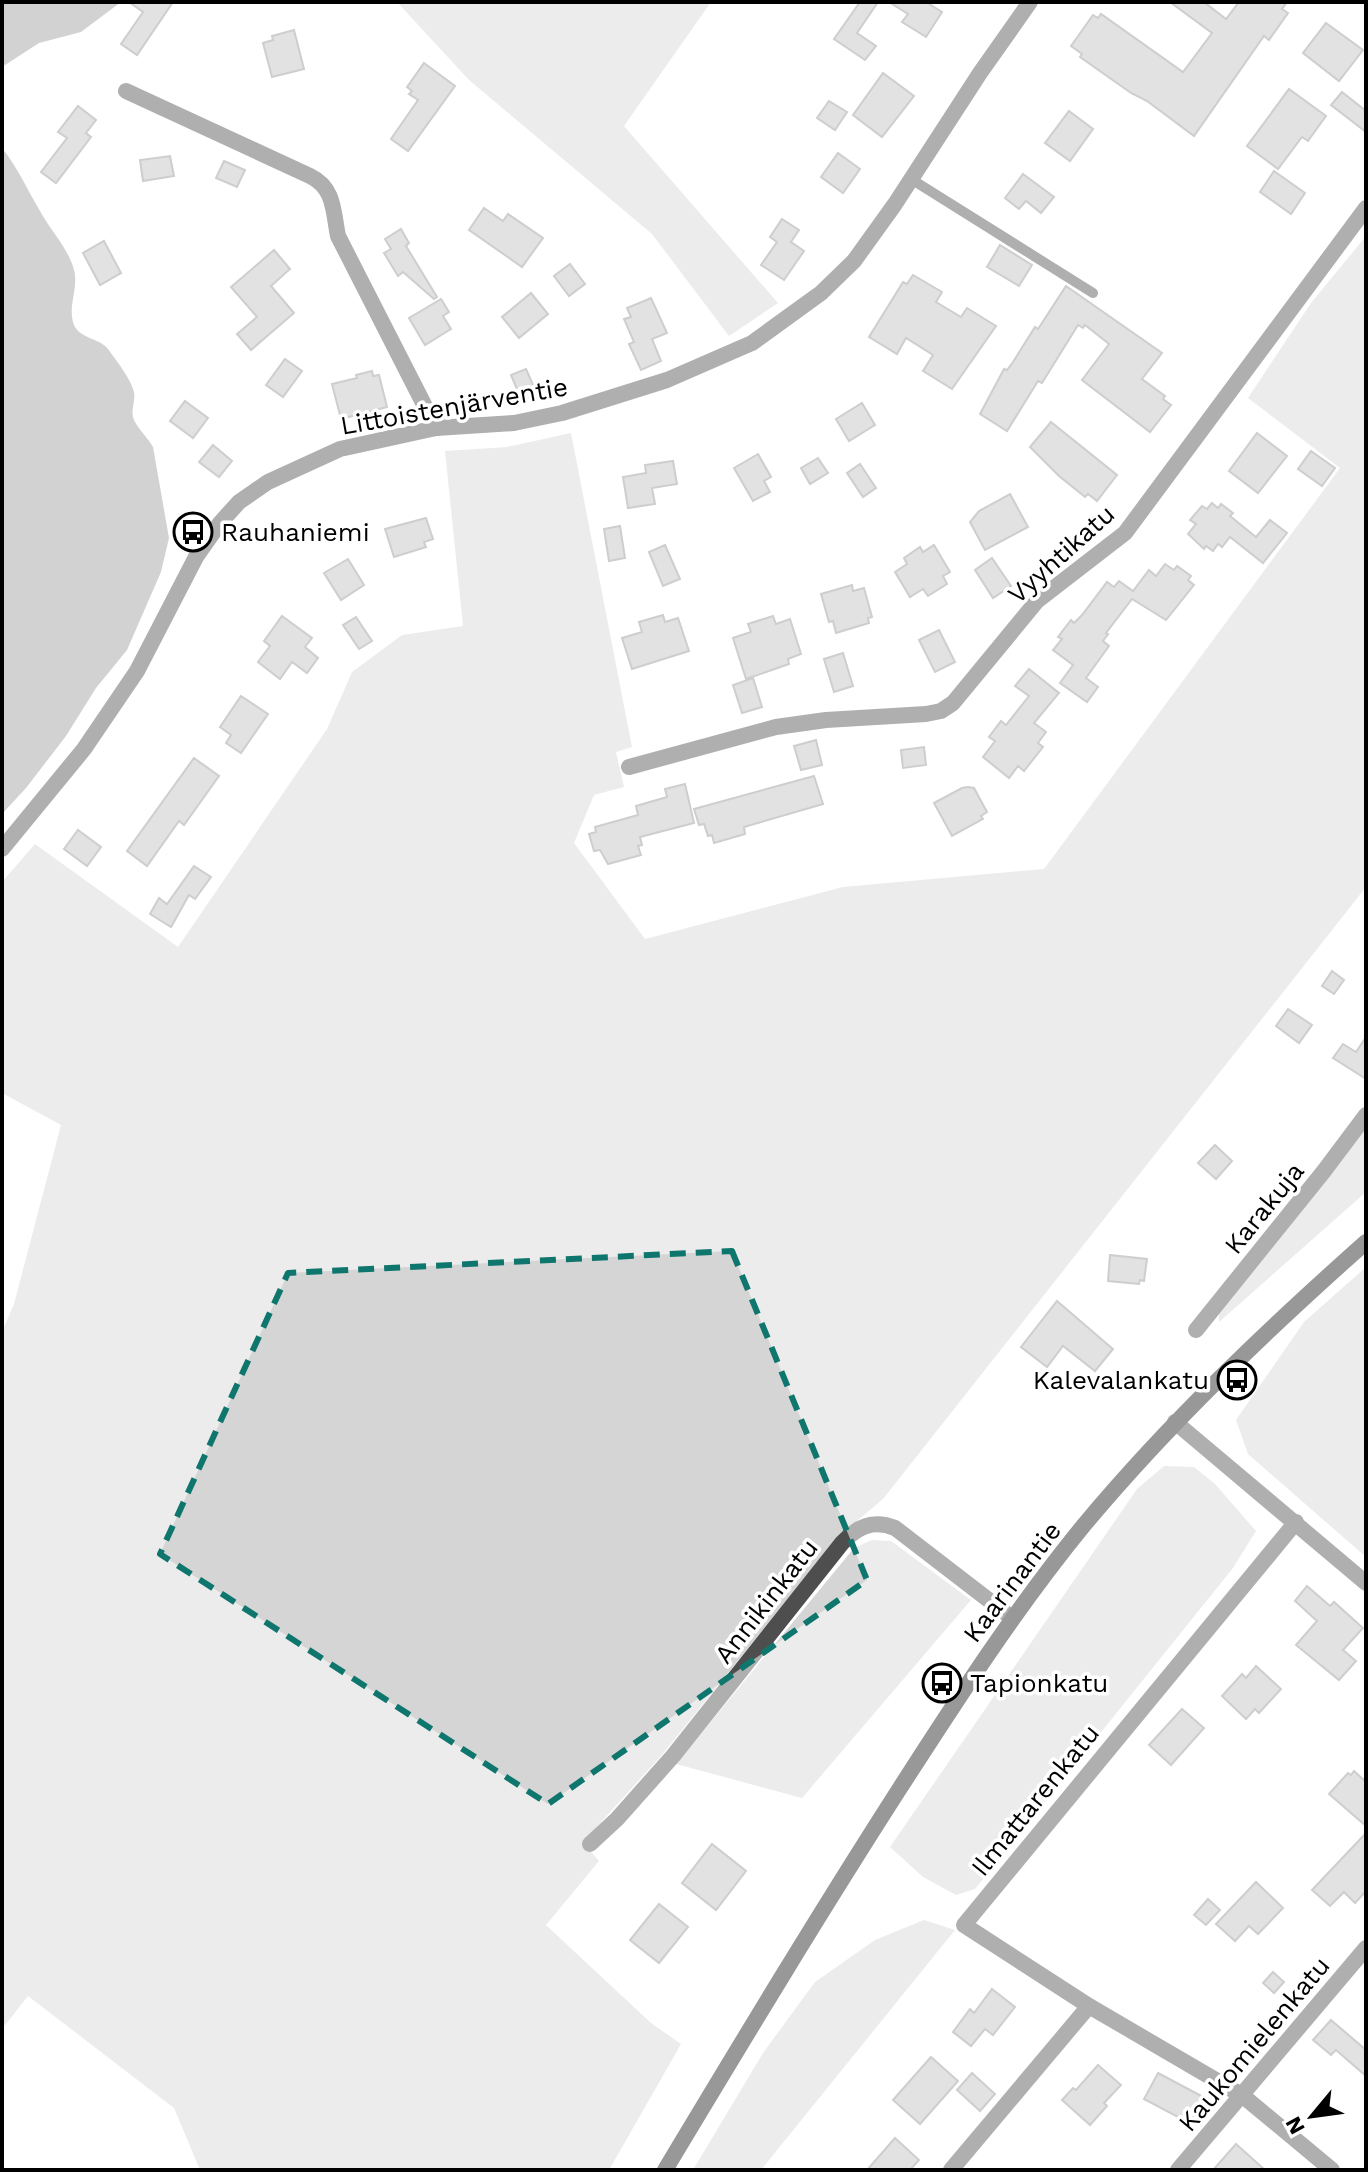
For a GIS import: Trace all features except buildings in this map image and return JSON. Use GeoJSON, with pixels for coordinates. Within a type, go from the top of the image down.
{"type":"FeatureCollection","features":[{"type":"Feature","properties":{"kind":"main road","name":"Kaarinantie"},"geometry":{"type":"LineString","coordinates":[[665,2170],[825,1904],[1012,1618],[1082,1528],[1175,1422],[1278,1320],[1366,1242]]}},
{"type":"Feature","properties":{"kind":"street","name":"Littoistenjärventie"},"geometry":{"type":"LineString","coordinates":[[2,849],[84,749],[137,671],[196,557],[239,502],[268,482],[340,449],[436,428],[514,423],[562,413],[667,380],[752,343],[821,293],[854,261],[1030,2]]}},
{"type":"Feature","properties":{"kind":"street"},"geometry":{"type":"LineString","coordinates":[[126,91],[325,185],[332,202],[338,236],[436,428]]}},
{"type":"Feature","properties":{"kind":"street","name":"Vyyhtikatu"},"geometry":{"type":"LineString","coordinates":[[629,767],[776,727],[826,720],[926,714],[941,711],[953,703],[1050,588],[1099,556],[1125,533],[1366,208]]}},
{"type":"Feature","properties":{"kind":"street","name":"Karakuja"},"geometry":{"type":"LineString","coordinates":[[1196,1330],[1366,1115]]}},
{"type":"Feature","properties":{"kind":"street"},"geometry":{"type":"LineString","coordinates":[[1175,1422],[1366,1583]]}},
{"type":"Feature","properties":{"kind":"street","name":"Ilmattarenkatu"},"geometry":{"type":"LineString","coordinates":[[1089,2006],[964,1925],[1296,1522]]}},
{"type":"Feature","properties":{"kind":"street","name":"Annikinkatu"},"geometry":{"type":"LineString","coordinates":[[590,1844],[617,1819],[673,1756],[842,1543],[861,1528],[872,1523],[895,1528],[1012,1618]]}},
{"type":"Feature","properties":{"kind":"street","name":"Kaukomielenkatu"},"geometry":{"type":"LineString","coordinates":[[1178,2170],[1366,1948]]}},
{"type":"Feature","properties":{"kind":"street"},"geometry":{"type":"LineString","coordinates":[[951,2170],[1089,2006],[1243,2096],[1332,2170]]}},
{"type":"Feature","properties":{"kind":"lane"},"geometry":{"type":"LineString","coordinates":[[911,179],[1093,293]]}},
{"type":"Feature","properties":{"kind":"highlighted area"},"geometry":{"type":"Polygon","coordinates":[[[732,1251],[867,1580],[548,1804],[160,1554],[288,1273],[732,1251]]]}},
{"type":"Feature","properties":{"kind":"shaded area"},"geometry":{"type":"Polygon","coordinates":[[[2,2],[121,2],[81,32],[39,43],[2,67],[2,2]]]}},
{"type":"Feature","properties":{"kind":"shaded area"},"geometry":{"type":"Polygon","coordinates":[[[397,2],[711,2],[624,126],[778,303],[729,336],[652,234],[469,80],[397,2]]]}},
{"type":"Feature","properties":{"kind":"shaded area"},"geometry":{"type":"Polygon","coordinates":[[[2,148],[71,262],[75,277],[74,325],[81,333],[108,349],[132,387],[133,418],[153,447],[169,538],[161,572],[127,650],[96,688],[66,736],[2,814],[2,148]]]}},
{"type":"Feature","properties":{"kind":"shaded area"},"geometry":{"type":"Polygon","coordinates":[[[1366,236],[1366,887],[883,1499],[838,1537],[661,1756],[583,1842],[599,1861],[546,1925],[651,2023],[681,2044],[609,2170],[200,2170],[174,2108],[28,1996],[2,2029],[2,1332],[14,1304],[61,1125],[2,1093],[2,882],[35,844],[178,947],[327,729],[352,672],[402,635],[463,626],[445,451],[507,447],[571,433],[632,747],[616,752],[624,787],[594,795],[574,843],[645,939],[843,887],[1044,869],[1340,468],[1248,398],[1311,303],[1366,236]]]}},
{"type":"Feature","properties":{"kind":"shaded area"},"geometry":{"type":"Polygon","coordinates":[[[1366,1123],[1366,1192],[1219,1322],[1219,1311],[1366,1123]]]}},
{"type":"Feature","properties":{"kind":"shaded area"},"geometry":{"type":"Polygon","coordinates":[[[1366,1267],[1366,1557],[1248,1454],[1236,1420],[1304,1322],[1366,1267]]]}},
{"type":"Feature","properties":{"kind":"shaded area"},"geometry":{"type":"Polygon","coordinates":[[[1164,1466],[1194,1467],[1215,1484],[1256,1531],[1233,1568],[975,1889],[956,1895],[923,1877],[890,1847],[1137,1489],[1164,1466]]]}},
{"type":"Feature","properties":{"kind":"shaded area"},"geometry":{"type":"Polygon","coordinates":[[[872,1540],[891,1541],[971,1600],[802,1798],[676,1764],[854,1548],[872,1540]]]}},
{"type":"Feature","properties":{"kind":"shaded area"},"geometry":{"type":"Polygon","coordinates":[[[924,1920],[955,1930],[761,2170],[693,2170],[763,2053],[815,1982],[875,1940],[924,1920]]]}},
{"type":"Feature","properties":{"kind":"place","name":"Rauhaniemi"},"geometry":{"type":"Point","coordinates":[193,532]}},
{"type":"Feature","properties":{"kind":"place","name":"Kalevalankatu"},"geometry":{"type":"Point","coordinates":[1237,1380]}},
{"type":"Feature","properties":{"kind":"place","name":"Tapionkatu"},"geometry":{"type":"Point","coordinates":[942,1683]}}]}
